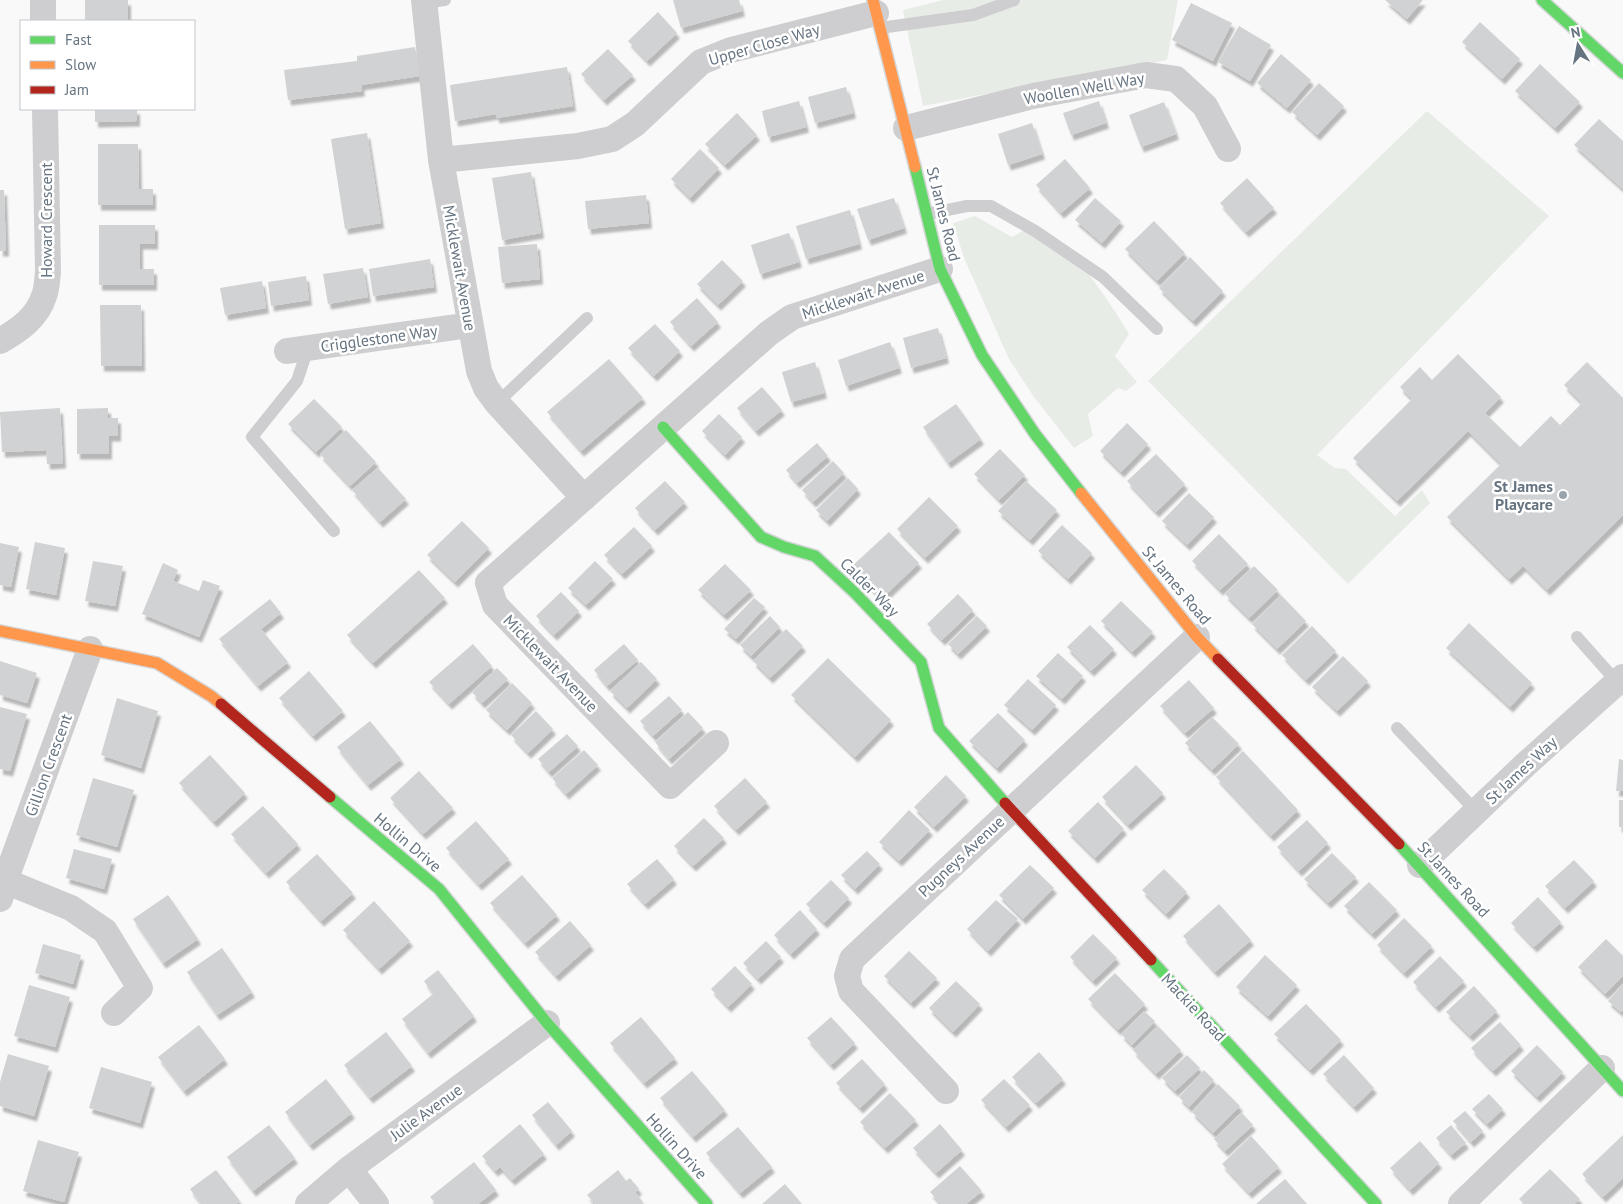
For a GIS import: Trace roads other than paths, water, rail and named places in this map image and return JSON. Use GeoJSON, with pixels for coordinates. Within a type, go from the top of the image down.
{"type":"FeatureCollection","features":[{"type":"Feature","properties":{"kind":"street"},"geometry":{"type":"LineString","coordinates":[[43,0],[43,20]]}},
{"type":"Feature","properties":{"kind":"street"},"geometry":{"type":"LineString","coordinates":[[1542,0],[1623,73]]}},
{"type":"Feature","properties":{"kind":"street","name":"Micklewait Avenue"},"geometry":{"type":"LineString","coordinates":[[431,1],[441,160],[480,371],[486,388],[498,403],[584,498]]}},
{"type":"Feature","properties":{"kind":"street","name":"St James Road"},"geometry":{"type":"LineString","coordinates":[[876,14],[940,269],[982,355],[1035,434],[1098,515],[1197,636],[1420,865],[1623,1091]]}},
{"type":"Feature","properties":{"kind":"street","name":"Upper Close Way"},"geometry":{"type":"LineString","coordinates":[[441,160],[578,146],[612,139],[635,124],[701,62],[731,50],[876,14]]}},
{"type":"Feature","properties":{"kind":"street","name":"Woollen Well Way"},"geometry":{"type":"LineString","coordinates":[[906,128],[1033,96],[1146,75],[1176,79],[1205,106],[1228,149]]}},
{"type":"Feature","properties":{"kind":"street","name":"Howard Crescent"},"geometry":{"type":"LineString","coordinates":[[0,341],[19,329],[33,316],[44,296],[48,272],[45,110]]}},
{"type":"Feature","properties":{"kind":"street","name":"Micklewait Avenue"},"geometry":{"type":"LineString","coordinates":[[716,744],[670,786],[495,605],[488,583],[769,333],[792,317],[940,269]]}},
{"type":"Feature","properties":{"kind":"street","name":"Crigglestone Way"},"geometry":{"type":"LineString","coordinates":[[297,350],[470,325]]}},
{"type":"Feature","properties":{"kind":"street","name":"Calder Way"},"geometry":{"type":"LineString","coordinates":[[663,427],[761,537],[784,547],[815,556],[854,592],[922,662],[939,728],[1011,809]]}},
{"type":"Feature","properties":{"kind":"street","name":"Hollin Drive"},"geometry":{"type":"LineString","coordinates":[[0,631],[157,663],[211,696],[439,889],[546,1023],[707,1204]]}},
{"type":"Feature","properties":{"kind":"street","name":"Pugneys Avenue"},"geometry":{"type":"LineString","coordinates":[[946,1091],[851,990],[847,976],[852,959],[1197,636]]}},
{"type":"Feature","properties":{"kind":"street","name":"Gillion Crescent"},"geometry":{"type":"LineString","coordinates":[[90,649],[2,890],[70,908],[105,931],[140,988],[114,1013]]}},
{"type":"Feature","properties":{"kind":"street","name":"St James Way"},"geometry":{"type":"LineString","coordinates":[[1420,865],[1525,764],[1620,679]]}},
{"type":"Feature","properties":{"kind":"street","name":"Mackie Road"},"geometry":{"type":"LineString","coordinates":[[1011,809],[1376,1204]]}},
{"type":"Feature","properties":{"kind":"street","name":"Julie Avenue"},"geometry":{"type":"LineString","coordinates":[[308,1204],[349,1168],[546,1023]]}},
{"type":"Feature","properties":{"kind":"street"},"geometry":{"type":"LineString","coordinates":[[1461,1204],[1602,1068]]}},
{"type":"Feature","properties":{"kind":"street"},"geometry":{"type":"LineString","coordinates":[[349,1168],[376,1204]]}},
{"type":"Feature","properties":{"kind":"lane"},"geometry":{"type":"LineString","coordinates":[[876,14],[973,15],[1014,0]]}},
{"type":"Feature","properties":{"kind":"lane"},"geometry":{"type":"LineString","coordinates":[[926,214],[967,206],[991,206],[1035,232],[1103,277],[1157,329]]}},
{"type":"Feature","properties":{"kind":"lane"},"geometry":{"type":"LineString","coordinates":[[498,403],[587,318]]}},
{"type":"Feature","properties":{"kind":"lane"},"geometry":{"type":"LineString","coordinates":[[297,350],[297,381],[252,437],[334,531]]}},
{"type":"Feature","properties":{"kind":"lane"},"geometry":{"type":"LineString","coordinates":[[1577,637],[1620,679]]}},
{"type":"Feature","properties":{"kind":"lane"},"geometry":{"type":"LineString","coordinates":[[1397,728],[1476,811]]}},
{"type":"Feature","properties":{"kind":"place","name":"St James Playcare"},"geometry":{"type":"Point","coordinates":[1563,495]}}]}
